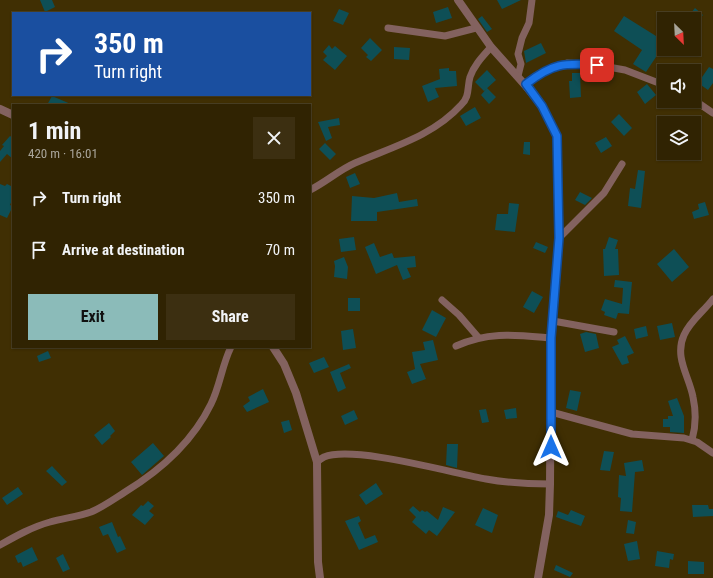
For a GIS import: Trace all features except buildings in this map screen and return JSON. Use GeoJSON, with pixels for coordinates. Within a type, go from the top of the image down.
{"type":"FeatureCollection","features":[{"type":"Feature","properties":{"kind":"street"},"geometry":{"type":"LineString","coordinates":[[458,0],[476,28],[491,47],[526,84],[542,106],[557,136],[559,238],[551,338],[549,515],[538,578]]}},
{"type":"Feature","properties":{"kind":"street"},"geometry":{"type":"LineString","coordinates":[[518,76],[521,64],[518,54],[529,23],[532,0]]}},
{"type":"Feature","properties":{"kind":"street"},"geometry":{"type":"LineString","coordinates":[[388,28],[445,36],[476,28]]}},
{"type":"Feature","properties":{"kind":"street"},"geometry":{"type":"LineString","coordinates":[[311,189],[353,164],[427,132],[446,119],[468,96],[470,77],[479,60],[491,47]]}},
{"type":"Feature","properties":{"kind":"street"},"geometry":{"type":"LineString","coordinates":[[526,84],[542,72],[566,63],[597,65],[625,70],[657,82]]}},
{"type":"Feature","properties":{"kind":"street"},"geometry":{"type":"LineString","coordinates":[[701,105],[713,113]]}},
{"type":"Feature","properties":{"kind":"street"},"geometry":{"type":"LineString","coordinates":[[0,109],[12,115]]}},
{"type":"Feature","properties":{"kind":"street"},"geometry":{"type":"LineString","coordinates":[[559,238],[604,193],[622,164]]}},
{"type":"Feature","properties":{"kind":"street"},"geometry":{"type":"LineString","coordinates":[[692,440],[695,416],[693,397],[683,367],[680,352],[683,336],[687,329],[713,299]]}},
{"type":"Feature","properties":{"kind":"street"},"geometry":{"type":"LineString","coordinates":[[442,300],[459,315],[478,337]]}},
{"type":"Feature","properties":{"kind":"street"},"geometry":{"type":"LineString","coordinates":[[553,321],[614,332]]}},
{"type":"Feature","properties":{"kind":"street"},"geometry":{"type":"LineString","coordinates":[[456,346],[478,337],[502,334],[551,338]]}},
{"type":"Feature","properties":{"kind":"street"},"geometry":{"type":"LineString","coordinates":[[0,545],[34,527],[50,522],[77,517],[92,511],[137,485],[159,469],[190,438],[203,419],[216,392],[231,348]]}},
{"type":"Feature","properties":{"kind":"street"},"geometry":{"type":"LineString","coordinates":[[274,348],[284,364],[296,392],[317,462],[318,562],[320,578]]}},
{"type":"Feature","properties":{"kind":"street"},"geometry":{"type":"LineString","coordinates":[[551,412],[632,434],[672,436],[692,440],[713,453]]}},
{"type":"Feature","properties":{"kind":"street"},"geometry":{"type":"LineString","coordinates":[[317,462],[324,457],[339,454],[360,455],[505,482],[550,484]]}},
{"type":"Feature","properties":{"kind":"route"},"geometry":{"type":"LineString","coordinates":[[551,447],[551,338],[559,238],[557,203],[557,136],[542,106],[526,84],[542,72],[566,63],[597,65]]}}]}
